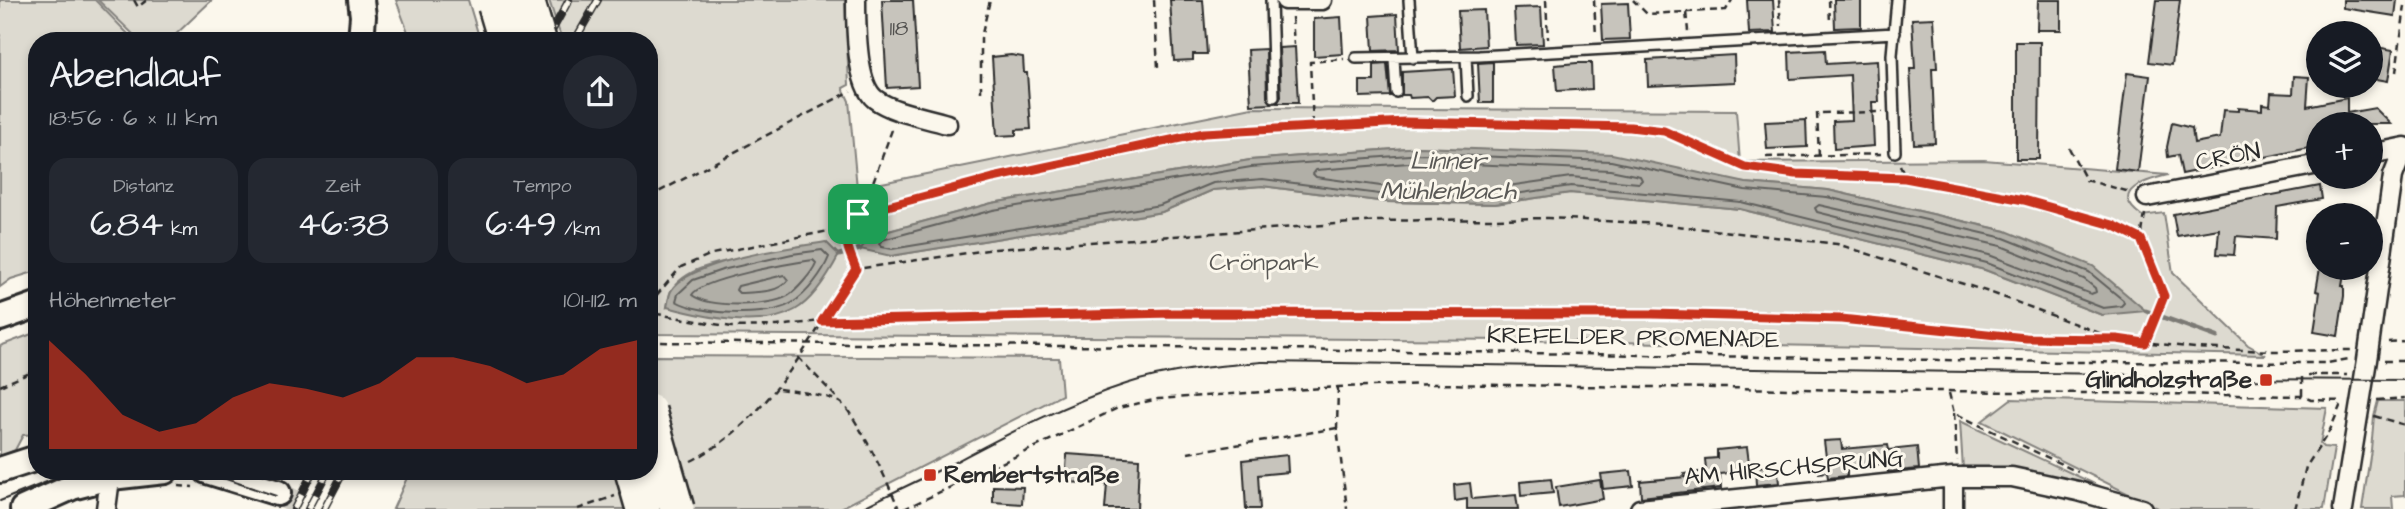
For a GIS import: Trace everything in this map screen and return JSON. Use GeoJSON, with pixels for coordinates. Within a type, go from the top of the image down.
{"type":"FeatureCollection","features":[{"type":"Feature","properties":{"kind":"highway"},"geometry":{"type":"LineString","coordinates":[[527,0],[537,32]]}},
{"type":"Feature","properties":{"kind":"highway"},"geometry":{"type":"LineString","coordinates":[[495,6],[503,32]]}},
{"type":"Feature","properties":{"kind":"highway"},"geometry":{"type":"LineString","coordinates":[[658,442],[677,509]]}},
{"type":"Feature","properties":{"kind":"main road"},"geometry":{"type":"LineString","coordinates":[[361,0],[361,32]]}},
{"type":"Feature","properties":{"kind":"main road"},"geometry":{"type":"LineString","coordinates":[[0,318],[28,309]]}},
{"type":"Feature","properties":{"kind":"main road"},"geometry":{"type":"LineString","coordinates":[[23,509],[92,480]]}},
{"type":"Feature","properties":{"kind":"main road"},"geometry":{"type":"LineString","coordinates":[[210,480],[278,493]]}},
{"type":"Feature","properties":{"kind":"street"},"geometry":{"type":"LineString","coordinates":[[856,0],[861,71],[873,97],[885,105],[947,124]]}},
{"type":"Feature","properties":{"kind":"street"},"geometry":{"type":"LineString","coordinates":[[1288,1],[1322,0]]}},
{"type":"Feature","properties":{"kind":"street"},"geometry":{"type":"LineString","coordinates":[[2383,151],[2404,147]]}},
{"type":"Feature","properties":{"kind":"street"},"geometry":{"type":"LineString","coordinates":[[2343,509],[2351,401],[2367,362],[2393,176],[2404,147]]}},
{"type":"Feature","properties":{"kind":"street","name":"CRÖN"},"geometry":{"type":"LineString","coordinates":[[2147,197],[2306,166]]}},
{"type":"Feature","properties":{"kind":"street"},"geometry":{"type":"LineString","coordinates":[[0,476],[20,463]]}},
{"type":"Feature","properties":{"kind":"street"},"geometry":{"type":"LineString","coordinates":[[1953,477],[1954,509]]}},
{"type":"Feature","properties":{"kind":"street","name":"AM HIRSCHSPRUNG"},"geometry":{"type":"LineString","coordinates":[[1640,509],[1953,477],[2012,477],[2078,491],[2142,509]]}},
{"type":"Feature","properties":{"kind":"street"},"geometry":{"type":"LineString","coordinates":[[106,509],[110,480]]}},
{"type":"Feature","properties":{"kind":"lane"},"geometry":{"type":"LineString","coordinates":[[1271,0],[1274,97]]}},
{"type":"Feature","properties":{"kind":"lane"},"geometry":{"type":"LineString","coordinates":[[1409,0],[1413,58]]}},
{"type":"Feature","properties":{"kind":"lane"},"geometry":{"type":"LineString","coordinates":[[1895,152],[1892,55],[1898,0]]}},
{"type":"Feature","properties":{"kind":"lane"},"geometry":{"type":"LineString","coordinates":[[1356,58],[1466,57],[1895,33]]}},
{"type":"Feature","properties":{"kind":"lane"},"geometry":{"type":"LineString","coordinates":[[1466,57],[1468,96]]}},
{"type":"Feature","properties":{"kind":"lane"},"geometry":{"type":"LineString","coordinates":[[1394,59],[1396,92]]}},
{"type":"Feature","properties":{"kind":"path"},"geometry":{"type":"LineString","coordinates":[[134,0],[138,7],[147,0]]}},
{"type":"Feature","properties":{"kind":"path"},"geometry":{"type":"LineString","coordinates":[[981,92],[981,38],[990,0]]}},
{"type":"Feature","properties":{"kind":"path"},"geometry":{"type":"LineString","coordinates":[[1154,0],[1158,67]]}},
{"type":"Feature","properties":{"kind":"path"},"geometry":{"type":"LineString","coordinates":[[1546,0],[1549,52]]}},
{"type":"Feature","properties":{"kind":"path"},"geometry":{"type":"LineString","coordinates":[[1594,0],[1597,50]]}},
{"type":"Feature","properties":{"kind":"path"},"geometry":{"type":"LineString","coordinates":[[1633,0],[1647,14],[1726,10],[1732,0]]}},
{"type":"Feature","properties":{"kind":"path"},"geometry":{"type":"LineString","coordinates":[[1779,0],[1782,40]]}},
{"type":"Feature","properties":{"kind":"path"},"geometry":{"type":"LineString","coordinates":[[1829,0],[1831,37]]}},
{"type":"Feature","properties":{"kind":"path"},"geometry":{"type":"LineString","coordinates":[[1288,1],[1294,45]]}},
{"type":"Feature","properties":{"kind":"path"},"geometry":{"type":"LineString","coordinates":[[2396,72],[2405,6]]}},
{"type":"Feature","properties":{"kind":"path"},"geometry":{"type":"LineString","coordinates":[[1686,12],[1689,45]]}},
{"type":"Feature","properties":{"kind":"path"},"geometry":{"type":"LineString","coordinates":[[1313,125],[1310,62],[1356,58]]}},
{"type":"Feature","properties":{"kind":"path"},"geometry":{"type":"LineString","coordinates":[[658,192],[845,93]]}},
{"type":"Feature","properties":{"kind":"path"},"geometry":{"type":"LineString","coordinates":[[856,269],[845,241],[849,227],[868,196],[899,109]]}},
{"type":"Feature","properties":{"kind":"path"},"geometry":{"type":"LineString","coordinates":[[1819,156],[1817,113],[1893,112]]}},
{"type":"Feature","properties":{"kind":"path"},"geometry":{"type":"LineString","coordinates":[[858,214],[993,178],[1204,133],[1405,122],[1591,124],[1664,131],[1745,167],[1796,174],[1905,178],[2036,203],[2113,225],[2141,239]]}},
{"type":"Feature","properties":{"kind":"path"},"geometry":{"type":"LineString","coordinates":[[2069,148],[2086,180],[2147,197],[2141,239],[2164,296],[2145,343]]}},
{"type":"Feature","properties":{"kind":"path"},"geometry":{"type":"LineString","coordinates":[[1766,157],[1878,155],[1895,152]]}},
{"type":"Feature","properties":{"kind":"path"},"geometry":{"type":"LineString","coordinates":[[688,462],[701,456],[750,420],[808,344],[856,269],[995,249],[1364,222],[1560,218],[1660,224],[1837,244],[1992,293],[2117,339]]}},
{"type":"Feature","properties":{"kind":"path"},"geometry":{"type":"LineString","coordinates":[[658,294],[681,267],[712,254],[849,227]]}},
{"type":"Feature","properties":{"kind":"path"},"geometry":{"type":"LineString","coordinates":[[658,314],[732,327],[822,321],[1173,313],[1652,314],[1841,319],[2026,338],[2117,339],[2367,362]]}},
{"type":"Feature","properties":{"kind":"path","name":"KREFELDER PROMENADE"},"geometry":{"type":"LineString","coordinates":[[658,342],[1164,347],[2063,362],[2327,363],[2342,359],[2367,362],[2405,361]]}},
{"type":"Feature","properties":{"kind":"path"},"geometry":{"type":"LineString","coordinates":[[798,357],[841,402],[856,422],[899,509]]}},
{"type":"Feature","properties":{"kind":"path"},"geometry":{"type":"LineString","coordinates":[[2308,375],[2367,362]]}},
{"type":"Feature","properties":{"kind":"path"},"geometry":{"type":"LineString","coordinates":[[0,386],[28,374]]}},
{"type":"Feature","properties":{"kind":"path"},"geometry":{"type":"LineString","coordinates":[[2302,374],[2302,397]]}},
{"type":"Feature","properties":{"kind":"path"},"geometry":{"type":"LineString","coordinates":[[904,509],[1118,408],[1158,399],[1338,387],[1433,384],[2302,397],[2311,400],[2351,401],[2405,398]]}},
{"type":"Feature","properties":{"kind":"path"},"geometry":{"type":"LineString","coordinates":[[1338,387],[1337,428],[1347,509]]}},
{"type":"Feature","properties":{"kind":"path"},"geometry":{"type":"LineString","coordinates":[[777,388],[841,402]]}},
{"type":"Feature","properties":{"kind":"path"},"geometry":{"type":"LineString","coordinates":[[1948,391],[1954,413],[1957,468],[1953,477]]}},
{"type":"Feature","properties":{"kind":"path"},"geometry":{"type":"LineString","coordinates":[[2295,509],[2306,467],[2351,401]]}},
{"type":"Feature","properties":{"kind":"path"},"geometry":{"type":"LineString","coordinates":[[1954,413],[2080,473]]}},
{"type":"Feature","properties":{"kind":"path"},"geometry":{"type":"LineString","coordinates":[[2374,416],[2405,425]]}},
{"type":"Feature","properties":{"kind":"path"},"geometry":{"type":"LineString","coordinates":[[1188,453],[1337,428]]}},
{"type":"Feature","properties":{"kind":"path"},"geometry":{"type":"LineString","coordinates":[[578,509],[630,492]]}},
{"type":"Feature","properties":{"kind":"green space"},"geometry":{"type":"Polygon","coordinates":[[[0,0],[95,0],[126,32],[28,32],[28,274],[11,279],[0,287],[0,0]]]}},
{"type":"Feature","properties":{"kind":"green space"},"geometry":{"type":"Polygon","coordinates":[[[98,0],[212,0],[178,32],[131,32],[98,0]]]}},
{"type":"Feature","properties":{"kind":"green space"},"geometry":{"type":"Polygon","coordinates":[[[396,0],[468,0],[478,32],[408,32],[396,0]]]}},
{"type":"Feature","properties":{"kind":"green space","name":"Crönpark"},"geometry":{"type":"Polygon","coordinates":[[[549,0],[845,0],[849,85],[843,88],[849,101],[857,188],[1252,108],[1736,111],[1740,162],[1984,160],[2168,175],[2134,188],[2129,193],[2128,200],[2142,216],[2164,213],[2173,273],[2248,345],[2266,355],[1516,340],[658,334],[658,32],[559,32],[549,0]],[[1421,147],[1250,160],[992,203],[874,235],[891,256],[1162,212],[1213,190],[1262,186],[1386,202],[1495,204],[1570,193],[1740,209],[1985,270],[2102,315],[2006,231],[1828,190],[1421,147]],[[754,256],[721,262],[687,275],[671,291],[667,307],[754,256]]]}},
{"type":"Feature","properties":{"kind":"green space"},"geometry":{"type":"Polygon","coordinates":[[[28,335],[28,435],[23,435],[15,450],[0,457],[0,346],[28,335]]]}},
{"type":"Feature","properties":{"kind":"green space"},"geometry":{"type":"Polygon","coordinates":[[[658,356],[1059,358],[1062,395],[839,509],[393,509],[406,480],[658,480],[658,356]]]}},
{"type":"Feature","properties":{"kind":"green space"},"geometry":{"type":"Polygon","coordinates":[[[2011,399],[2327,408],[2320,444],[2334,448],[2324,509],[2159,509],[1982,421],[2011,399]]]}},
{"type":"Feature","properties":{"kind":"green space"},"geometry":{"type":"Polygon","coordinates":[[[2378,401],[2405,401],[2405,495],[2392,496],[2393,509],[2362,509],[2374,416],[2378,401]]]}},
{"type":"Feature","properties":{"kind":"green space"},"geometry":{"type":"Polygon","coordinates":[[[1960,421],[2103,488],[2033,475],[1963,469],[1960,421]]]}},
{"type":"Feature","properties":{"kind":"water","name":"Linner Mühlenbach"},"geometry":{"type":"Polygon","coordinates":[[[1421,147],[1612,154],[1746,183],[1828,190],[2006,231],[2093,266],[2146,311],[2102,315],[1985,270],[1740,209],[1570,193],[1495,204],[1386,202],[1262,186],[1213,190],[1162,212],[891,256],[860,249],[874,235],[992,203],[1250,160],[1421,147]]]}},
{"type":"Feature","properties":{"kind":"water"},"geometry":{"type":"Polygon","coordinates":[[[826,242],[839,255],[831,269],[808,300],[781,316],[732,320],[667,307],[671,291],[681,280],[698,271],[742,257],[826,242]]]}},
{"type":"Feature","properties":{"kind":"building"},"geometry":{"type":"Polygon","coordinates":[[[882,0],[913,0],[918,86],[887,88],[882,0]]]}},
{"type":"Feature","properties":{"kind":"building"},"geometry":{"type":"Polygon","coordinates":[[[1170,0],[1203,0],[1207,54],[1193,54],[1193,60],[1174,61],[1170,0]]]}},
{"type":"Feature","properties":{"kind":"building"},"geometry":{"type":"Polygon","coordinates":[[[1747,0],[1773,0],[1775,32],[1749,33],[1747,0]]]}},
{"type":"Feature","properties":{"kind":"building"},"geometry":{"type":"Polygon","coordinates":[[[1834,0],[1861,0],[1861,27],[1835,28],[1834,0]]]}},
{"type":"Feature","properties":{"kind":"building"},"geometry":{"type":"Polygon","coordinates":[[[2038,0],[2061,0],[2061,30],[2037,30],[2038,0]]]}},
{"type":"Feature","properties":{"kind":"building"},"geometry":{"type":"Polygon","coordinates":[[[2157,0],[2180,0],[2172,65],[2149,62],[2157,0]]]}},
{"type":"Feature","properties":{"kind":"building"},"geometry":{"type":"Polygon","coordinates":[[[2343,0],[2397,0],[2395,16],[2343,8],[2343,0]]]}},
{"type":"Feature","properties":{"kind":"building"},"geometry":{"type":"Polygon","coordinates":[[[1628,3],[1630,39],[1603,40],[1601,4],[1628,3]]]}},
{"type":"Feature","properties":{"kind":"building"},"geometry":{"type":"Polygon","coordinates":[[[1541,7],[1543,44],[1516,45],[1514,8],[1541,7]]]}},
{"type":"Feature","properties":{"kind":"building"},"geometry":{"type":"Polygon","coordinates":[[[1484,10],[1486,46],[1460,48],[1458,11],[1484,10]]]}},
{"type":"Feature","properties":{"kind":"building"},"geometry":{"type":"Polygon","coordinates":[[[1397,14],[1399,50],[1373,51],[1371,16],[1397,14]]]}},
{"type":"Feature","properties":{"kind":"building"},"geometry":{"type":"Polygon","coordinates":[[[1341,17],[1343,54],[1314,56],[1314,19],[1341,17]]]}},
{"type":"Feature","properties":{"kind":"building"},"geometry":{"type":"Polygon","coordinates":[[[1934,18],[1937,68],[1932,68],[1935,143],[1914,144],[1910,69],[1915,69],[1912,19],[1934,18]]]}},
{"type":"Feature","properties":{"kind":"building"},"geometry":{"type":"Polygon","coordinates":[[[2016,42],[2040,42],[2039,159],[2016,159],[2016,42]]]}},
{"type":"Feature","properties":{"kind":"building"},"geometry":{"type":"Polygon","coordinates":[[[1295,47],[1298,103],[1277,103],[1281,97],[1279,48],[1295,47]]]}},
{"type":"Feature","properties":{"kind":"building"},"geometry":{"type":"Polygon","coordinates":[[[2383,48],[2393,50],[2388,81],[2383,80],[2383,48]]]}},
{"type":"Feature","properties":{"kind":"building"},"geometry":{"type":"Polygon","coordinates":[[[1266,49],[1267,97],[1272,104],[1251,105],[1248,50],[1266,49]]]}},
{"type":"Feature","properties":{"kind":"building"},"geometry":{"type":"Polygon","coordinates":[[[1825,50],[1826,64],[1877,61],[1879,102],[1872,102],[1874,146],[1834,149],[1833,121],[1852,120],[1850,75],[1790,79],[1789,52],[1825,50]]]}},
{"type":"Feature","properties":{"kind":"building"},"geometry":{"type":"Polygon","coordinates":[[[1734,55],[1735,82],[1648,86],[1647,60],[1734,55]]]}},
{"type":"Feature","properties":{"kind":"building"},"geometry":{"type":"Polygon","coordinates":[[[992,57],[1023,57],[1024,73],[1027,73],[1031,129],[1016,130],[1016,135],[997,136],[992,57]]]}},
{"type":"Feature","properties":{"kind":"building"},"geometry":{"type":"Polygon","coordinates":[[[1493,62],[1493,103],[1480,103],[1478,63],[1493,62]]]}},
{"type":"Feature","properties":{"kind":"building"},"geometry":{"type":"Polygon","coordinates":[[[1591,63],[1592,89],[1557,91],[1555,65],[1591,63]]]}},
{"type":"Feature","properties":{"kind":"building"},"geometry":{"type":"Polygon","coordinates":[[[1387,64],[1390,96],[1360,97],[1360,81],[1374,81],[1374,65],[1387,64]]]}},
{"type":"Feature","properties":{"kind":"building"},"geometry":{"type":"Polygon","coordinates":[[[1453,69],[1455,96],[1436,97],[1432,101],[1428,97],[1410,98],[1409,95],[1402,95],[1402,72],[1453,69]]]}},
{"type":"Feature","properties":{"kind":"building"},"geometry":{"type":"Polygon","coordinates":[[[2127,73],[2150,76],[2138,172],[2115,169],[2127,73]]]}},
{"type":"Feature","properties":{"kind":"building"},"geometry":{"type":"Polygon","coordinates":[[[2294,76],[2306,77],[2307,106],[2347,98],[2347,112],[2306,112],[2306,149],[2182,174],[2178,155],[2168,157],[2167,147],[2172,123],[2192,128],[2194,143],[2220,138],[2223,110],[2262,110],[2262,104],[2270,105],[2271,93],[2293,94],[2294,76]]]}},
{"type":"Feature","properties":{"kind":"building"},"geometry":{"type":"Polygon","coordinates":[[[2375,108],[2379,112],[2353,112],[2375,108]]]}},
{"type":"Feature","properties":{"kind":"building"},"geometry":{"type":"Polygon","coordinates":[[[2383,116],[2391,124],[2383,124],[2383,116]]]}},
{"type":"Feature","properties":{"kind":"building"},"geometry":{"type":"Polygon","coordinates":[[[1806,120],[1807,147],[1767,149],[1765,122],[1806,120]]]}},
{"type":"Feature","properties":{"kind":"building"},"geometry":{"type":"Polygon","coordinates":[[[2306,189],[2320,189],[2322,199],[2277,207],[2276,239],[2236,236],[2234,255],[2217,254],[2219,229],[2177,236],[2173,214],[2306,189]]]}},
{"type":"Feature","properties":{"kind":"building"},"geometry":{"type":"Polygon","coordinates":[[[2318,280],[2343,280],[2344,296],[2338,336],[2314,332],[2320,292],[2316,291],[2318,280]]]}},
{"type":"Feature","properties":{"kind":"building"},"geometry":{"type":"Polygon","coordinates":[[[1841,440],[1842,449],[1888,445],[1889,450],[1917,447],[1919,469],[1888,472],[1887,464],[1847,468],[1847,476],[1828,478],[1827,472],[1819,473],[1817,457],[1826,457],[1824,441],[1841,440]]]}},
{"type":"Feature","properties":{"kind":"building"},"geometry":{"type":"Polygon","coordinates":[[[1747,447],[1750,471],[1720,474],[1721,488],[1641,497],[1640,481],[1685,477],[1684,474],[1706,471],[1705,459],[1717,458],[1717,450],[1747,447]]]}},
{"type":"Feature","properties":{"kind":"building"},"geometry":{"type":"Polygon","coordinates":[[[1067,454],[1139,459],[1137,509],[1105,509],[1107,484],[1065,482],[1067,454]]]}},
{"type":"Feature","properties":{"kind":"building"},"geometry":{"type":"Polygon","coordinates":[[[1287,455],[1288,472],[1258,475],[1260,509],[1246,509],[1243,460],[1287,455]]]}},
{"type":"Feature","properties":{"kind":"building"},"geometry":{"type":"Polygon","coordinates":[[[1777,465],[1779,483],[1756,485],[1755,467],[1777,465]]]}},
{"type":"Feature","properties":{"kind":"building"},"geometry":{"type":"Polygon","coordinates":[[[1631,471],[1633,486],[1603,489],[1601,474],[1631,471]]]}},
{"type":"Feature","properties":{"kind":"building"},"geometry":{"type":"Polygon","coordinates":[[[1551,479],[1553,493],[1521,496],[1520,482],[1551,479]]]}},
{"type":"Feature","properties":{"kind":"building"},"geometry":{"type":"Polygon","coordinates":[[[1600,480],[1603,499],[1559,507],[1556,487],[1600,480]]]}},
{"type":"Feature","properties":{"kind":"building"},"geometry":{"type":"Polygon","coordinates":[[[1470,483],[1472,499],[1516,495],[1518,509],[1467,509],[1467,499],[1455,501],[1454,485],[1470,483]]]}},
{"type":"Feature","properties":{"kind":"building"},"geometry":{"type":"Polygon","coordinates":[[[993,486],[1023,487],[1022,504],[993,502],[993,486]]]}},
{"type":"Feature","properties":{"kind":"waterway","name":"Linner Mühlenbach"},"geometry":{"type":"LineString","coordinates":[[839,255],[860,249]]}},
{"type":"Feature","properties":{"kind":"waterway","name":"Linner Mühlenbach"},"geometry":{"type":"LineString","coordinates":[[2146,311],[2217,337]]}},
{"type":"Feature","properties":{"kind":"tunnel"},"geometry":{"type":"LineString","coordinates":[[278,493],[307,509]]}},
{"type":"Feature","properties":{"kind":"tram line"},"geometry":{"type":"LineString","coordinates":[[860,509],[1037,420],[1103,392],[1143,379],[1177,372],[1263,362],[2115,374],[2205,379],[2405,380]]}},
{"type":"Feature","properties":{"kind":"tram line"},"geometry":{"type":"LineString","coordinates":[[0,501],[52,480]]}},
{"type":"Feature","properties":{"kind":"tram line"},"geometry":{"type":"LineString","coordinates":[[229,480],[276,496]]}},
{"type":"Feature","properties":{"kind":"railway"},"geometry":{"type":"LineString","coordinates":[[526,32],[544,0]]}},
{"type":"Feature","properties":{"kind":"railway"},"geometry":{"type":"LineString","coordinates":[[551,32],[569,0]]}},
{"type":"Feature","properties":{"kind":"railway"},"geometry":{"type":"LineString","coordinates":[[580,32],[598,0]]}},
{"type":"Feature","properties":{"kind":"railway"},"geometry":{"type":"LineString","coordinates":[[294,509],[308,480]]}},
{"type":"Feature","properties":{"kind":"railway"},"geometry":{"type":"LineString","coordinates":[[308,509],[323,480]]}},
{"type":"Feature","properties":{"kind":"railway"},"geometry":{"type":"LineString","coordinates":[[324,509],[339,480]]}},
{"type":"Feature","properties":{"kind":"place","name":"Glindholzstraße"},"geometry":{"type":"Point","coordinates":[2266,380]}},
{"type":"Feature","properties":{"kind":"place","name":"Rembertstraße"},"geometry":{"type":"Point","coordinates":[930,475]}},
{"type":"Feature","properties":{"kind":"route"},"geometry":{"type":"LineString","coordinates":[[1405,122],[1591,124],[1664,131],[1745,167],[1796,174],[1905,178],[2024,200],[2072,212],[2113,225],[2141,239],[2164,296],[2145,343],[2117,339],[2026,338],[1841,319],[1652,314],[1173,313],[822,321],[856,269],[845,241],[849,227],[858,214],[993,178],[1204,133],[1405,122]]}}]}
